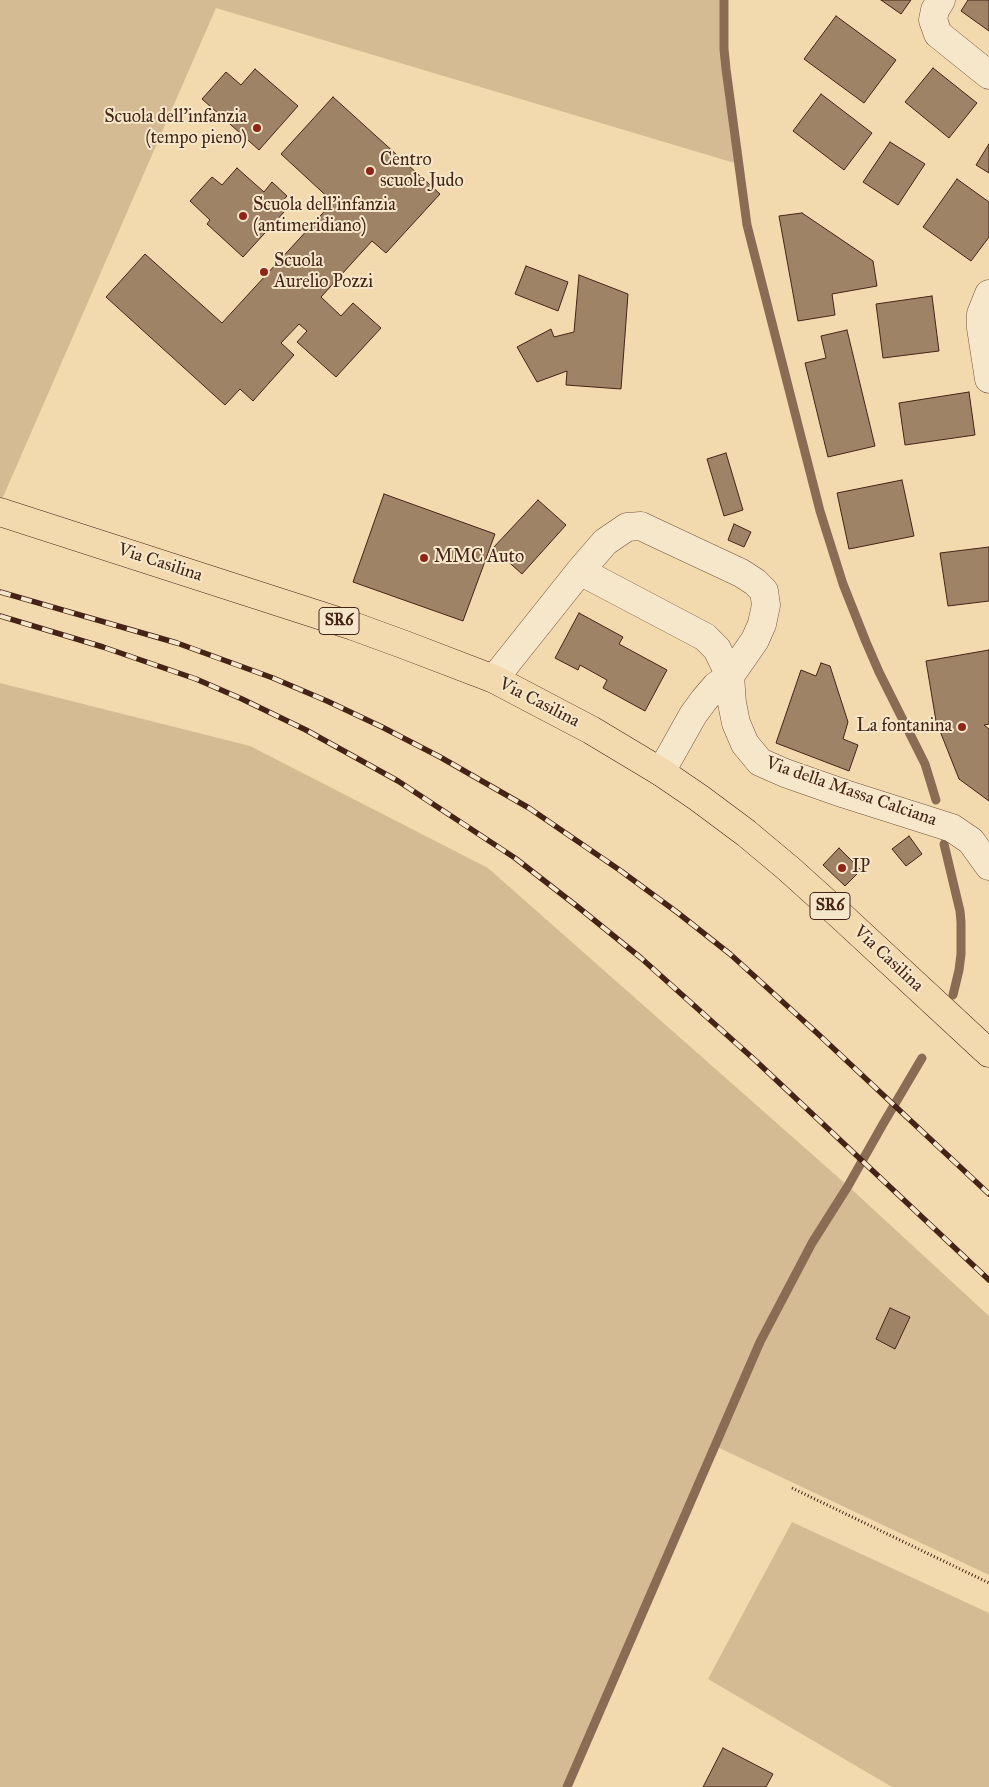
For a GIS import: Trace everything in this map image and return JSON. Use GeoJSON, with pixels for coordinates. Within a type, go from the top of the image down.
{"type":"FeatureCollection","features":[{"type":"Feature","properties":{"kind":"main road","name":"Via Casilina"},"geometry":{"type":"LineString","coordinates":[[0,512],[353,626],[494,679],[591,730],[661,772],[699,798],[789,868],[989,1053]]}},
{"type":"Feature","properties":{"kind":"street"},"geometry":{"type":"LineString","coordinates":[[937,10],[935,29],[943,39],[989,75]]}},
{"type":"Feature","properties":{"kind":"street"},"geometry":{"type":"LineString","coordinates":[[989,294],[981,314],[981,328],[989,379]]}},
{"type":"Feature","properties":{"kind":"street"},"geometry":{"type":"LineString","coordinates":[[494,679],[580,571],[606,542],[627,527],[641,526],[741,573],[755,582],[764,591],[766,611],[755,640],[730,676],[716,686],[698,707],[661,772]]}},
{"type":"Feature","properties":{"kind":"street"},"geometry":{"type":"LineString","coordinates":[[580,571],[705,636],[717,649],[730,676]]}},
{"type":"Feature","properties":{"kind":"street","name":"Via della Massa Calciana"},"geometry":{"type":"LineString","coordinates":[[730,676],[736,723],[745,744],[760,762],[836,791],[952,828],[971,841],[989,866]]}},
{"type":"Feature","properties":{"kind":"path"},"geometry":{"type":"LineString","coordinates":[[792,1488],[989,1583]]}},
{"type":"Feature","properties":{"kind":"shaded area"},"geometry":{"type":"Polygon","coordinates":[[[0,0],[724,0],[724,49],[738,164],[216,8],[0,504],[0,0]]]}},
{"type":"Feature","properties":{"kind":"shaded area"},"geometry":{"type":"Polygon","coordinates":[[[0,683],[250,746],[488,868],[848,1186],[989,1316],[989,1575],[715,1446],[569,1787],[0,1787],[0,683]],[[890,1308],[876,1339],[895,1348],[910,1318],[890,1308]]]}},
{"type":"Feature","properties":{"kind":"shaded area"},"geometry":{"type":"Polygon","coordinates":[[[792,1522],[989,1613],[989,1787],[892,1787],[708,1679],[792,1522]]]}},
{"type":"Feature","properties":{"kind":"building"},"geometry":{"type":"Polygon","coordinates":[[[881,0],[911,0],[901,14],[881,0]]]}},
{"type":"Feature","properties":{"kind":"building"},"geometry":{"type":"Polygon","coordinates":[[[968,0],[989,0],[989,31],[961,11],[968,0]]]}},
{"type":"Feature","properties":{"kind":"building"},"geometry":{"type":"Polygon","coordinates":[[[836,16],[896,60],[864,103],[804,59],[836,16]]]}},
{"type":"Feature","properties":{"kind":"building"},"geometry":{"type":"Polygon","coordinates":[[[933,68],[977,103],[949,138],[905,102],[933,68]]]}},
{"type":"Feature","properties":{"kind":"building","name":"Scuola dell'infanzia (tempo pieno)"},"geometry":{"type":"Polygon","coordinates":[[[255,69],[298,106],[259,150],[202,99],[226,72],[241,85],[255,69]]]}},
{"type":"Feature","properties":{"kind":"building"},"geometry":{"type":"Polygon","coordinates":[[[821,94],[872,133],[844,170],[793,131],[821,94]]]}},
{"type":"Feature","properties":{"kind":"building"},"geometry":{"type":"Polygon","coordinates":[[[333,97],[440,194],[386,253],[372,241],[321,297],[341,316],[353,303],[381,328],[336,377],[297,342],[307,331],[299,324],[281,343],[294,355],[253,401],[240,389],[225,405],[106,297],[145,254],[222,323],[333,202],[281,154],[333,97]]]}},
{"type":"Feature","properties":{"kind":"building"},"geometry":{"type":"Polygon","coordinates":[[[890,142],[925,164],[898,205],[863,182],[890,142]]]}},
{"type":"Feature","properties":{"kind":"building"},"geometry":{"type":"Polygon","coordinates":[[[989,144],[989,173],[976,165],[989,144]]]}},
{"type":"Feature","properties":{"kind":"building","name":"Scuola dell'infanzia (antimeridiano)"},"geometry":{"type":"Polygon","coordinates":[[[237,168],[264,192],[272,182],[287,196],[279,205],[285,211],[243,257],[207,224],[210,220],[190,201],[212,177],[222,185],[237,168]]]}},
{"type":"Feature","properties":{"kind":"building"},"geometry":{"type":"Polygon","coordinates":[[[957,179],[989,202],[989,237],[971,261],[923,227],[957,179]]]}},
{"type":"Feature","properties":{"kind":"building"},"geometry":{"type":"Polygon","coordinates":[[[802,213],[873,261],[877,286],[832,294],[835,315],[798,321],[779,216],[802,213]]]}},
{"type":"Feature","properties":{"kind":"building"},"geometry":{"type":"Polygon","coordinates":[[[526,266],[568,282],[558,311],[515,294],[526,266]]]}},
{"type":"Feature","properties":{"kind":"building"},"geometry":{"type":"Polygon","coordinates":[[[579,275],[628,294],[621,389],[566,385],[567,371],[537,382],[517,347],[551,329],[554,337],[574,332],[579,275]]]}},
{"type":"Feature","properties":{"kind":"building"},"geometry":{"type":"Polygon","coordinates":[[[932,296],[939,351],[883,358],[876,304],[932,296]]]}},
{"type":"Feature","properties":{"kind":"building"},"geometry":{"type":"Polygon","coordinates":[[[847,330],[875,446],[828,457],[805,363],[826,358],[821,336],[847,330]]]}},
{"type":"Feature","properties":{"kind":"building"},"geometry":{"type":"Polygon","coordinates":[[[969,392],[975,435],[905,445],[899,403],[969,392]]]}},
{"type":"Feature","properties":{"kind":"building"},"geometry":{"type":"Polygon","coordinates":[[[726,453],[743,510],[724,516],[707,459],[726,453]]]}},
{"type":"Feature","properties":{"kind":"building"},"geometry":{"type":"Polygon","coordinates":[[[902,480],[914,536],[849,549],[837,493],[902,480]]]}},
{"type":"Feature","properties":{"kind":"building","name":"MMC Auto"},"geometry":{"type":"Polygon","coordinates":[[[384,494],[495,534],[463,621],[353,582],[384,494]]]}},
{"type":"Feature","properties":{"kind":"building"},"geometry":{"type":"Polygon","coordinates":[[[538,500],[566,525],[522,574],[493,548],[538,500]]]}},
{"type":"Feature","properties":{"kind":"building"},"geometry":{"type":"Polygon","coordinates":[[[734,524],[751,532],[744,547],[728,540],[734,524]]]}},
{"type":"Feature","properties":{"kind":"building"},"geometry":{"type":"Polygon","coordinates":[[[989,547],[989,601],[948,606],[940,553],[989,547]]]}},
{"type":"Feature","properties":{"kind":"building"},"geometry":{"type":"Polygon","coordinates":[[[579,613],[623,637],[619,644],[667,670],[645,711],[603,688],[607,680],[580,665],[578,670],[555,658],[579,613]]]}},
{"type":"Feature","properties":{"kind":"building","name":"La fontanina"},"geometry":{"type":"Polygon","coordinates":[[[989,650],[989,724],[984,725],[989,729],[989,801],[959,779],[936,721],[926,661],[989,650]]]}},
{"type":"Feature","properties":{"kind":"building"},"geometry":{"type":"Polygon","coordinates":[[[821,663],[830,666],[848,722],[843,739],[858,745],[849,771],[776,743],[801,670],[816,676],[821,663]]]}},
{"type":"Feature","properties":{"kind":"building"},"geometry":{"type":"Polygon","coordinates":[[[909,836],[922,854],[906,866],[892,849],[909,836]]]}},
{"type":"Feature","properties":{"kind":"building","name":"IP"},"geometry":{"type":"Polygon","coordinates":[[[839,848],[861,870],[845,886],[823,865],[839,848]]]}},
{"type":"Feature","properties":{"kind":"building"},"geometry":{"type":"Polygon","coordinates":[[[890,1308],[910,1317],[895,1349],[876,1339],[890,1308]]]}},
{"type":"Feature","properties":{"kind":"building"},"geometry":{"type":"Polygon","coordinates":[[[723,1748],[773,1774],[766,1787],[703,1787],[723,1748]]]}},
{"type":"Feature","properties":{"kind":"waterway"},"geometry":{"type":"LineString","coordinates":[[724,0],[726,69],[747,225],[820,511],[843,584],[866,642],[925,764],[936,800]]}},
{"type":"Feature","properties":{"kind":"waterway"},"geometry":{"type":"LineString","coordinates":[[944,844],[961,922],[961,954],[953,995]]}},
{"type":"Feature","properties":{"kind":"waterway"},"geometry":{"type":"LineString","coordinates":[[567,1787],[760,1342],[812,1243],[848,1186],[922,1058]]}},
{"type":"Feature","properties":{"kind":"railway"},"geometry":{"type":"LineString","coordinates":[[0,592],[177,643],[273,678],[382,727],[440,757],[529,808],[621,871],[730,954],[989,1194]]}},
{"type":"Feature","properties":{"kind":"railway"},"geometry":{"type":"LineString","coordinates":[[0,616],[103,647],[196,679],[242,699],[306,730],[398,781],[515,858],[641,958],[756,1061],[989,1280]]}},
{"type":"Feature","properties":{"kind":"place","name":"Scuola dell'infanzia (tempo pieno)"},"geometry":{"type":"Point","coordinates":[257,128]}},
{"type":"Feature","properties":{"kind":"place","name":"Centro scuole Judo"},"geometry":{"type":"Point","coordinates":[370,171]}},
{"type":"Feature","properties":{"kind":"place","name":"Scuola dell'infanzia (antimeridiano)"},"geometry":{"type":"Point","coordinates":[243,216]}},
{"type":"Feature","properties":{"kind":"place","name":"Scuola Aurelio Pozzi"},"geometry":{"type":"Point","coordinates":[264,272]}},
{"type":"Feature","properties":{"kind":"place","name":"MMC Auto"},"geometry":{"type":"Point","coordinates":[424,558]}},
{"type":"Feature","properties":{"kind":"place","name":"La fontanina"},"geometry":{"type":"Point","coordinates":[962,727]}},
{"type":"Feature","properties":{"kind":"place","name":"IP"},"geometry":{"type":"Point","coordinates":[842,868]}}]}
